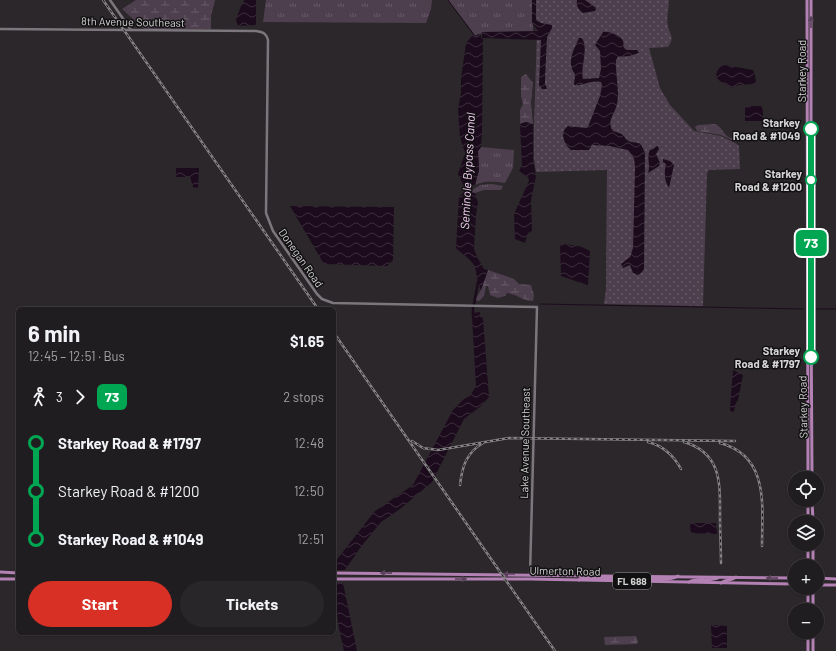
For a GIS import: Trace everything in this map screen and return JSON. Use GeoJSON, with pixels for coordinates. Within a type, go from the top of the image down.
{"type":"FeatureCollection","features":[{"type":"Feature","properties":{"kind":"main road","name":"Starkey Road"},"geometry":{"type":"LineString","coordinates":[[807,0],[808,471]]}},
{"type":"Feature","properties":{"kind":"main road","name":"Starkey Road"},"geometry":{"type":"LineString","coordinates":[[811,0],[812,471]]}},
{"type":"Feature","properties":{"kind":"main road"},"geometry":{"type":"LineString","coordinates":[[0,572],[16,573]]}},
{"type":"Feature","properties":{"kind":"main road","name":"Ulmerton Road"},"geometry":{"type":"LineString","coordinates":[[336,573],[788,578]]}},
{"type":"Feature","properties":{"kind":"main road"},"geometry":{"type":"LineString","coordinates":[[579,580],[581,578],[612,578],[618,576]]}},
{"type":"Feature","properties":{"kind":"main road"},"geometry":{"type":"LineString","coordinates":[[646,581],[651,579],[673,579],[678,576]]}},
{"type":"Feature","properties":{"kind":"main road"},"geometry":{"type":"LineString","coordinates":[[688,582],[694,580],[714,580],[720,577]]}},
{"type":"Feature","properties":{"kind":"main road"},"geometry":{"type":"LineString","coordinates":[[721,583],[736,577]]}},
{"type":"Feature","properties":{"kind":"main road"},"geometry":{"type":"LineString","coordinates":[[824,578],[836,579]]}},
{"type":"Feature","properties":{"kind":"main road"},"geometry":{"type":"LineString","coordinates":[[0,579],[16,579]]}},
{"type":"Feature","properties":{"kind":"main road","name":"Ulmerton Road"},"geometry":{"type":"LineString","coordinates":[[336,579],[530,579],[788,584]]}},
{"type":"Feature","properties":{"kind":"main road"},"geometry":{"type":"LineString","coordinates":[[824,585],[836,585]]}},
{"type":"Feature","properties":{"kind":"main road"},"geometry":{"type":"LineString","coordinates":[[808,639],[808,651]]}},
{"type":"Feature","properties":{"kind":"main road"},"geometry":{"type":"LineString","coordinates":[[812,651],[813,639]]}},
{"type":"Feature","properties":{"kind":"main road"},"geometry":{"type":"LineString","coordinates":[[808,646],[812,651]]}},
{"type":"Feature","properties":{"kind":"street"},"geometry":{"type":"LineString","coordinates":[[110,0],[131,30]]}},
{"type":"Feature","properties":{"kind":"street","name":"8th Avenue Southeast"},"geometry":{"type":"LineString","coordinates":[[0,29],[256,31],[265,34]]}},
{"type":"Feature","properties":{"kind":"street","name":"Donegan Road"},"geometry":{"type":"LineString","coordinates":[[265,34],[268,40],[266,213],[273,231],[317,294],[322,299],[333,303],[537,307]]}},
{"type":"Feature","properties":{"kind":"street","name":"Lake Avenue Southeast"},"geometry":{"type":"LineString","coordinates":[[530,579],[537,307]]}},
{"type":"Feature","properties":{"kind":"green space"},"geometry":{"type":"Polygon","coordinates":[[[136,0],[215,0],[211,16],[211,29],[144,29],[122,9],[136,0]]]}},
{"type":"Feature","properties":{"kind":"green space"},"geometry":{"type":"Polygon","coordinates":[[[266,0],[432,0],[431,9],[426,23],[263,22],[266,0]]]}},
{"type":"Feature","properties":{"kind":"green space"},"geometry":{"type":"Polygon","coordinates":[[[448,0],[532,0],[533,32],[485,32],[475,35],[448,0]]]}},
{"type":"Feature","properties":{"kind":"green space"},"geometry":{"type":"Polygon","coordinates":[[[535,0],[669,0],[667,23],[671,41],[668,47],[649,48],[660,88],[670,105],[694,131],[721,136],[739,146],[740,169],[709,170],[707,173],[703,306],[604,304],[606,289],[607,170],[536,172],[534,159],[537,31],[535,0]]]}},
{"type":"Feature","properties":{"kind":"green space"},"geometry":{"type":"Polygon","coordinates":[[[526,74],[533,83],[531,103],[533,124],[526,122],[520,124],[520,110],[523,104],[521,96],[521,77],[526,74]]]}},
{"type":"Feature","properties":{"kind":"green space"},"geometry":{"type":"Polygon","coordinates":[[[715,124],[736,142],[721,135],[697,131],[695,127],[698,125],[715,124]]]}},
{"type":"Feature","properties":{"kind":"green space"},"geometry":{"type":"Polygon","coordinates":[[[481,147],[514,150],[513,168],[505,183],[487,182],[475,185],[479,170],[478,151],[481,147]]]}},
{"type":"Feature","properties":{"kind":"green space"},"geometry":{"type":"Polygon","coordinates":[[[492,184],[503,186],[501,190],[484,190],[475,193],[465,192],[471,191],[480,185],[492,184]]]}},
{"type":"Feature","properties":{"kind":"green space"},"geometry":{"type":"Polygon","coordinates":[[[488,270],[514,279],[519,284],[531,285],[534,295],[533,301],[507,293],[505,296],[498,298],[490,295],[488,286],[486,286],[484,296],[479,301],[475,300],[481,290],[488,270]]]}},
{"type":"Feature","properties":{"kind":"green space"},"geometry":{"type":"Polygon","coordinates":[[[636,636],[638,641],[637,644],[605,645],[604,637],[636,636]]]}},
{"type":"Feature","properties":{"kind":"water"},"geometry":{"type":"Polygon","coordinates":[[[244,0],[256,0],[256,25],[238,26],[236,20],[244,0]]]}},
{"type":"Feature","properties":{"kind":"water"},"geometry":{"type":"Polygon","coordinates":[[[532,0],[536,0],[536,20],[541,23],[552,25],[547,37],[545,85],[547,89],[542,89],[539,85],[541,40],[482,38],[482,32],[538,31],[532,23],[532,0]]]}},
{"type":"Feature","properties":{"kind":"water"},"geometry":{"type":"Polygon","coordinates":[[[577,0],[585,0],[596,8],[595,11],[583,13],[578,7],[577,0]]]}},
{"type":"Feature","properties":{"kind":"water"},"geometry":{"type":"Polygon","coordinates":[[[603,32],[617,35],[622,39],[624,48],[627,50],[637,50],[639,53],[618,57],[616,60],[618,99],[610,124],[613,131],[622,134],[631,142],[641,144],[645,153],[644,269],[638,275],[633,273],[630,265],[623,268],[621,264],[630,257],[633,248],[634,158],[628,150],[609,146],[592,145],[589,150],[571,150],[566,145],[563,135],[568,126],[588,127],[600,96],[602,85],[601,82],[590,82],[581,85],[574,85],[575,74],[571,65],[573,51],[579,38],[582,38],[585,48],[582,74],[583,79],[599,78],[601,69],[600,51],[595,45],[603,32]]]}},
{"type":"Feature","properties":{"kind":"water"},"geometry":{"type":"Polygon","coordinates":[[[481,34],[481,38],[483,39],[482,133],[481,147],[478,151],[479,170],[475,185],[465,188],[458,174],[465,153],[460,137],[458,110],[461,92],[461,78],[466,43],[473,35],[475,36],[481,34]]]}},
{"type":"Feature","properties":{"kind":"water"},"geometry":{"type":"Polygon","coordinates":[[[725,65],[753,70],[756,84],[734,86],[732,88],[720,81],[716,77],[717,73],[720,68],[725,65]]]}},
{"type":"Feature","properties":{"kind":"water"},"geometry":{"type":"Polygon","coordinates":[[[746,106],[762,106],[764,121],[745,121],[746,106]]]}},
{"type":"Feature","properties":{"kind":"water"},"geometry":{"type":"Polygon","coordinates":[[[526,122],[533,124],[533,159],[536,176],[531,200],[532,231],[528,233],[525,243],[515,239],[514,214],[529,181],[528,177],[519,171],[522,165],[520,124],[526,122]]]}},
{"type":"Feature","properties":{"kind":"water"},"geometry":{"type":"Polygon","coordinates":[[[657,146],[659,149],[656,154],[660,163],[659,166],[648,173],[648,159],[650,150],[657,146]]]}},
{"type":"Feature","properties":{"kind":"water"},"geometry":{"type":"Polygon","coordinates":[[[663,159],[670,161],[674,165],[669,188],[665,176],[666,164],[663,162],[663,159]]]}},
{"type":"Feature","properties":{"kind":"water"},"geometry":{"type":"Polygon","coordinates":[[[176,168],[199,168],[198,188],[193,187],[190,177],[176,177],[176,168]]]}},
{"type":"Feature","properties":{"kind":"water"},"geometry":{"type":"Polygon","coordinates":[[[463,193],[475,193],[478,203],[474,249],[484,269],[488,270],[481,290],[474,264],[456,248],[459,197],[463,193]]]}},
{"type":"Feature","properties":{"kind":"water"},"geometry":{"type":"Polygon","coordinates":[[[290,206],[394,207],[393,260],[387,266],[324,264],[290,206]]]}},
{"type":"Feature","properties":{"kind":"water"},"geometry":{"type":"Polygon","coordinates":[[[566,244],[582,247],[590,251],[588,285],[561,276],[560,246],[566,244]]]}},
{"type":"Feature","properties":{"kind":"water"},"geometry":{"type":"Polygon","coordinates":[[[480,312],[480,317],[483,318],[489,397],[481,406],[464,419],[432,482],[400,509],[381,522],[345,570],[336,570],[336,561],[375,511],[413,485],[453,410],[464,399],[470,396],[476,386],[472,317],[474,313],[480,312]]]}},
{"type":"Feature","properties":{"kind":"water"},"geometry":{"type":"Polygon","coordinates":[[[733,370],[743,375],[738,400],[734,411],[732,412],[730,408],[733,370]]]}},
{"type":"Feature","properties":{"kind":"water"},"geometry":{"type":"Polygon","coordinates":[[[691,523],[716,523],[717,534],[691,533],[691,523]]]}},
{"type":"Feature","properties":{"kind":"water"},"geometry":{"type":"Polygon","coordinates":[[[336,583],[343,583],[357,651],[344,651],[338,623],[336,583]]]}},
{"type":"Feature","properties":{"kind":"water"},"geometry":{"type":"Polygon","coordinates":[[[711,625],[727,626],[727,648],[712,648],[711,625]]]}},
{"type":"Feature","properties":{"kind":"waterway"},"geometry":{"type":"LineString","coordinates":[[448,0],[474,35]]}},
{"type":"Feature","properties":{"kind":"waterway","name":"Seminole Bypass Canal"},"geometry":{"type":"LineString","coordinates":[[474,304],[478,282]]}},
{"type":"Feature","properties":{"kind":"waterway"},"geometry":{"type":"LineString","coordinates":[[540,304],[803,309]]}},
{"type":"Feature","properties":{"kind":"waterway","name":"Seminole Bypass Canal"},"geometry":{"type":"LineString","coordinates":[[473,307],[473,317]]}},
{"type":"Feature","properties":{"kind":"waterway"},"geometry":{"type":"LineString","coordinates":[[815,309],[836,309]]}},
{"type":"Feature","properties":{"kind":"railway"},"geometry":{"type":"LineString","coordinates":[[103,0],[317,307]]}},
{"type":"Feature","properties":{"kind":"railway"},"geometry":{"type":"LineString","coordinates":[[336,336],[555,651]]}},
{"type":"Feature","properties":{"kind":"railway"},"geometry":{"type":"LineString","coordinates":[[412,441],[423,448],[438,450],[509,438],[735,441]]}},
{"type":"Feature","properties":{"kind":"railway"},"geometry":{"type":"LineString","coordinates":[[648,442],[659,446],[668,452],[681,469]]}},
{"type":"Feature","properties":{"kind":"railway"},"geometry":{"type":"LineString","coordinates":[[684,442],[696,447],[706,454],[716,471],[720,492],[721,563]]}},
{"type":"Feature","properties":{"kind":"railway"},"geometry":{"type":"LineString","coordinates":[[460,485],[462,472],[466,461],[473,451],[483,443]]}},
{"type":"Feature","properties":{"kind":"railway"},"geometry":{"type":"LineString","coordinates":[[720,443],[736,450],[748,459],[755,471],[760,485],[762,500],[762,546]]}},
{"type":"Feature","properties":{"kind":"bus line","name":"73"},"geometry":{"type":"LineString","coordinates":[[811,129],[811,357]]}},
{"type":"Feature","properties":{"kind":"place","name":"Starkey Road & #1049"},"geometry":{"type":"Point","coordinates":[811,129]}},
{"type":"Feature","properties":{"kind":"place","name":"Starkey Road & #1200"},"geometry":{"type":"Point","coordinates":[811,180]}},
{"type":"Feature","properties":{"kind":"place","name":"Starkey Road & #1797"},"geometry":{"type":"Point","coordinates":[811,357]}}]}
